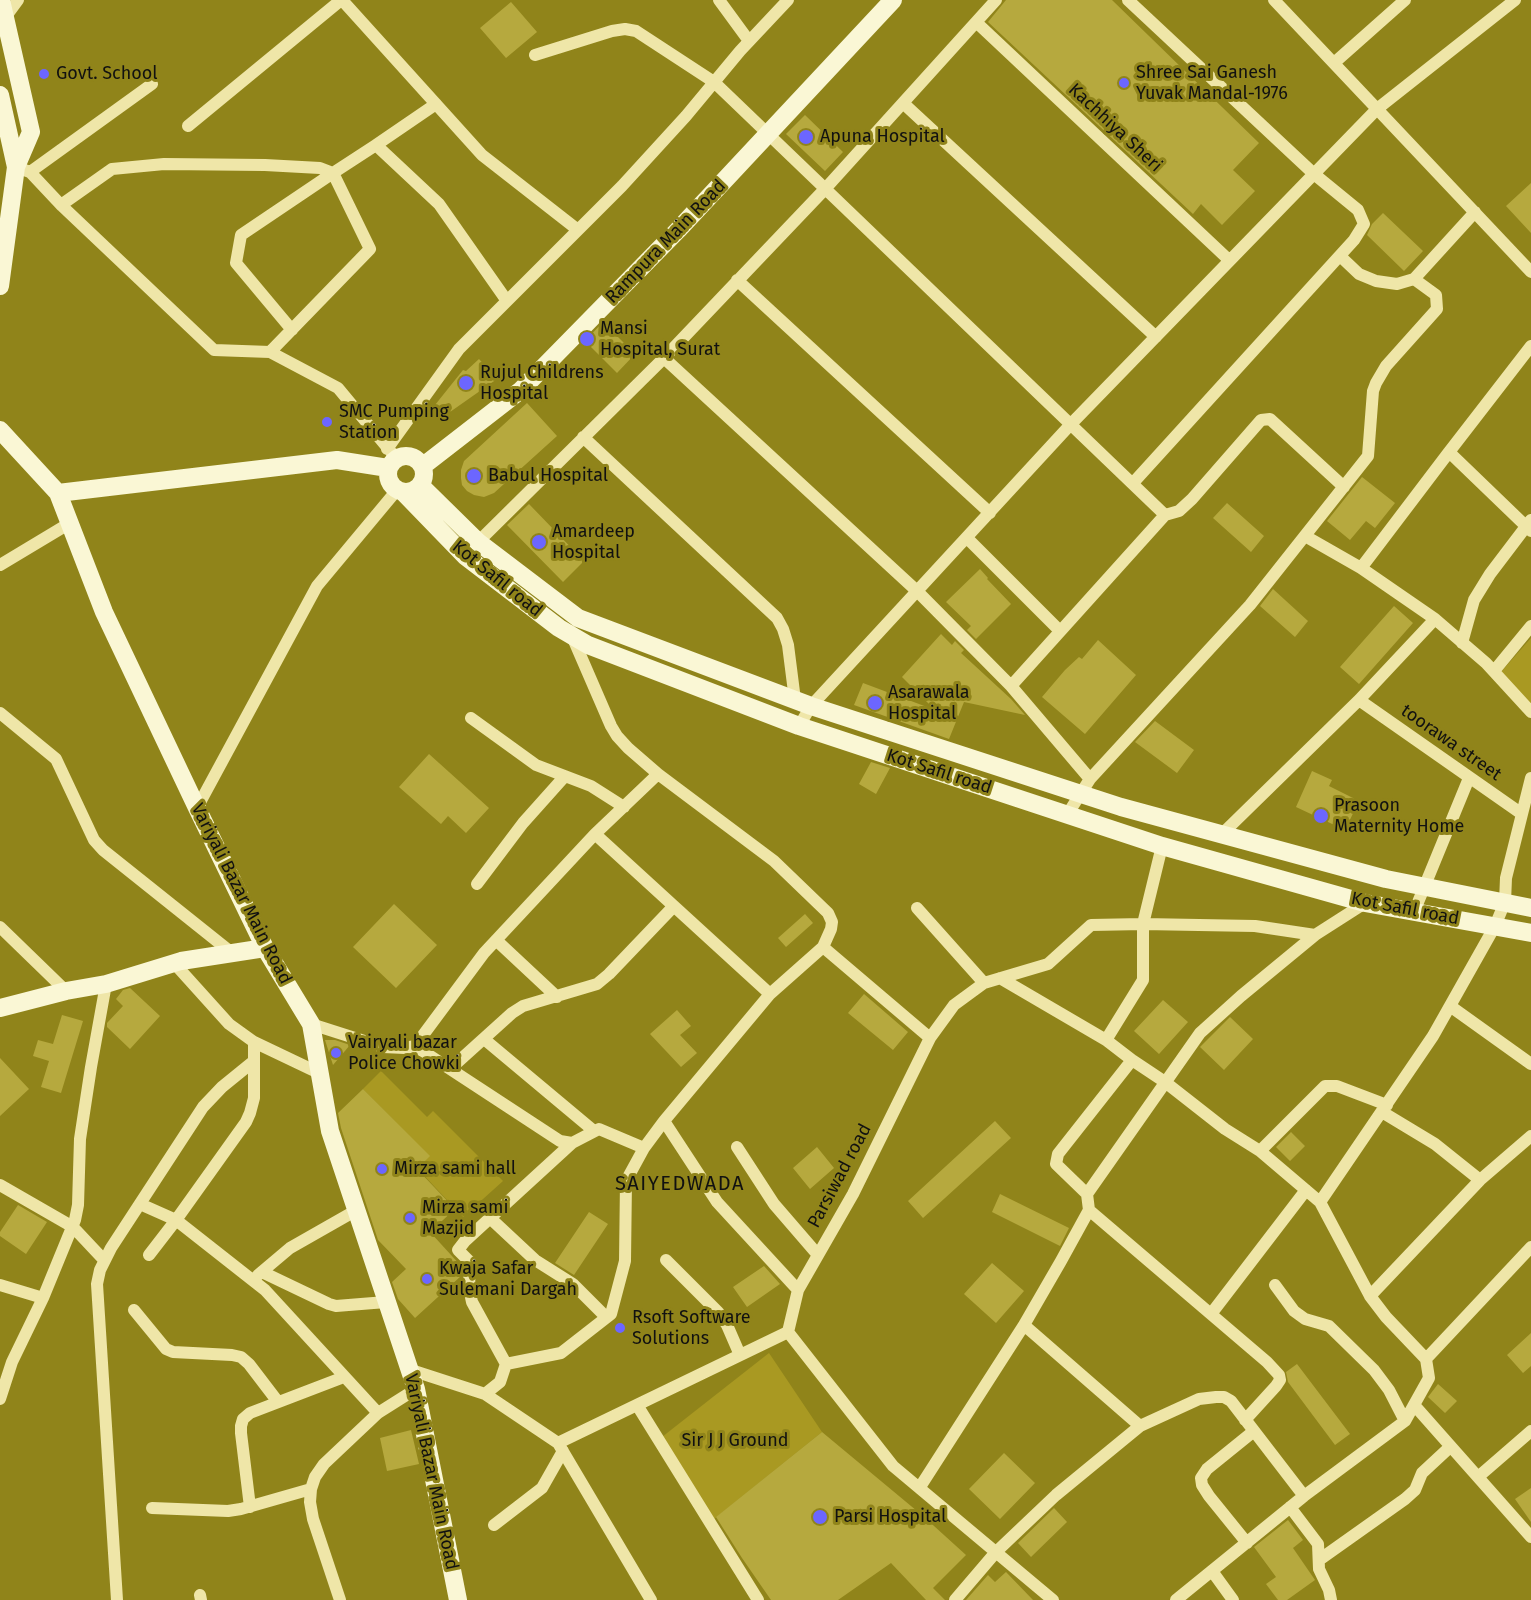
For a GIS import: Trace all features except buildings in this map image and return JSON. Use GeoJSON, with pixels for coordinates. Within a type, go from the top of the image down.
{"type":"FeatureCollection","features":[{"type":"Feature","properties":{"kind":"main road"},"geometry":{"type":"LineString","coordinates":[[0,286],[31,132],[2,20],[1,0]]}},
{"type":"Feature","properties":{"kind":"main road","name":"Rampura Main Road"},"geometry":{"type":"LineString","coordinates":[[423,466],[521,390],[768,135],[893,0]]}},
{"type":"Feature","properties":{"kind":"main road"},"geometry":{"type":"LineString","coordinates":[[0,94],[23,170]]}},
{"type":"Feature","properties":{"kind":"main road","name":"Variyali Bazar Main Road"},"geometry":{"type":"LineString","coordinates":[[0,430],[58,493],[104,612],[197,808],[265,948],[310,1024],[330,1131],[416,1389],[458,1600]]}},
{"type":"Feature","properties":{"kind":"main road"},"geometry":{"type":"LineString","coordinates":[[58,493],[337,460],[402,456],[414,457],[423,466],[424,473],[416,489],[400,491],[388,481],[390,458]]}},
{"type":"Feature","properties":{"kind":"main road","name":"Kot Safil road"},"geometry":{"type":"LineString","coordinates":[[420,485],[478,542],[578,618],[803,703],[1085,786],[1120,807],[1386,879],[1531,908]]}},
{"type":"Feature","properties":{"kind":"main road","name":"Kot Safil road"},"geometry":{"type":"LineString","coordinates":[[400,491],[465,556],[530,607],[588,645],[799,726],[1162,846],[1365,903],[1531,933]]}},
{"type":"Feature","properties":{"kind":"main road"},"geometry":{"type":"LineString","coordinates":[[0,1008],[66,991],[106,984],[174,963],[265,948]]}},
{"type":"Feature","properties":{"kind":"street"},"geometry":{"type":"LineString","coordinates":[[2,20],[18,0]]}},
{"type":"Feature","properties":{"kind":"street"},"geometry":{"type":"LineString","coordinates":[[188,126],[341,0],[482,155],[578,230]]}},
{"type":"Feature","properties":{"kind":"street"},"geometry":{"type":"LineString","coordinates":[[719,0],[750,41]]}},
{"type":"Feature","properties":{"kind":"street"},"geometry":{"type":"LineString","coordinates":[[152,84],[23,170],[214,350],[270,352],[338,388],[390,458],[459,349],[622,186],[788,0]]}},
{"type":"Feature","properties":{"kind":"street"},"geometry":{"type":"LineString","coordinates":[[478,542],[663,358],[825,189],[996,0]]}},
{"type":"Feature","properties":{"kind":"street"},"geometry":{"type":"LineString","coordinates":[[1128,0],[1314,174],[1358,210],[1364,224],[1340,256],[1133,483]]}},
{"type":"Feature","properties":{"kind":"street"},"geometry":{"type":"LineString","coordinates":[[1334,63],[1405,0]]}},
{"type":"Feature","properties":{"kind":"street"},"geometry":{"type":"LineString","coordinates":[[803,703],[918,592],[1071,424],[1377,109],[1515,0]]}},
{"type":"Feature","properties":{"kind":"street"},"geometry":{"type":"LineString","coordinates":[[1279,2],[1531,272]]}},
{"type":"Feature","properties":{"kind":"street","name":"Kachhiya Sheri"},"geometry":{"type":"LineString","coordinates":[[976,22],[1230,260]]}},
{"type":"Feature","properties":{"kind":"street"},"geometry":{"type":"LineString","coordinates":[[535,55],[625,29],[636,32],[714,82],[1165,515]]}},
{"type":"Feature","properties":{"kind":"street"},"geometry":{"type":"LineString","coordinates":[[903,103],[1156,337]]}},
{"type":"Feature","properties":{"kind":"street"},"geometry":{"type":"LineString","coordinates":[[292,330],[236,263],[241,235],[436,104]]}},
{"type":"Feature","properties":{"kind":"street"},"geometry":{"type":"LineString","coordinates":[[376,145],[439,204],[507,301]]}},
{"type":"Feature","properties":{"kind":"street"},"geometry":{"type":"LineString","coordinates":[[61,205],[112,169],[164,164],[265,165],[320,168],[333,173],[370,249],[270,352]]}},
{"type":"Feature","properties":{"kind":"street"},"geometry":{"type":"LineString","coordinates":[[1340,256],[1359,274],[1376,281],[1397,284],[1414,279],[1475,212]]}},
{"type":"Feature","properties":{"kind":"street"},"geometry":{"type":"LineString","coordinates":[[1067,815],[1085,786],[1250,604],[1368,456],[1373,391],[1376,383],[1386,366],[1437,309],[1436,295],[1414,279]]}},
{"type":"Feature","properties":{"kind":"street"},"geometry":{"type":"LineString","coordinates":[[737,280],[990,513]]}},
{"type":"Feature","properties":{"kind":"street"},"geometry":{"type":"LineString","coordinates":[[1360,568],[1531,346]]}},
{"type":"Feature","properties":{"kind":"street"},"geometry":{"type":"LineString","coordinates":[[663,358],[918,592],[1011,686],[1085,786]]}},
{"type":"Feature","properties":{"kind":"street"},"geometry":{"type":"LineString","coordinates":[[1011,686],[1165,515],[1179,511],[1192,499],[1261,420],[1270,419],[1344,487]]}},
{"type":"Feature","properties":{"kind":"street"},"geometry":{"type":"LineString","coordinates":[[583,437],[777,618],[788,645],[803,703],[799,726]]}},
{"type":"Feature","properties":{"kind":"street"},"geometry":{"type":"LineString","coordinates":[[1449,452],[1529,526],[1490,574],[1474,600],[1462,643]]}},
{"type":"Feature","properties":{"kind":"street"},"geometry":{"type":"LineString","coordinates":[[197,808],[317,586],[400,491]]}},
{"type":"Feature","properties":{"kind":"street"},"geometry":{"type":"LineString","coordinates":[[0,565],[70,524]]}},
{"type":"Feature","properties":{"kind":"street"},"geometry":{"type":"LineString","coordinates":[[1305,536],[1360,568],[1435,619],[1494,671],[1531,712]]}},
{"type":"Feature","properties":{"kind":"street"},"geometry":{"type":"LineString","coordinates":[[967,538],[1060,631]]}},
{"type":"Feature","properties":{"kind":"street"},"geometry":{"type":"LineString","coordinates":[[1221,835],[1359,700],[1435,619]]}},
{"type":"Feature","properties":{"kind":"street"},"geometry":{"type":"LineString","coordinates":[[1494,671],[1531,626]]}},
{"type":"Feature","properties":{"kind":"street"},"geometry":{"type":"LineString","coordinates":[[506,1364],[561,1353],[611,1314],[625,1261],[626,1181],[644,1148],[770,994],[823,947],[832,921],[828,913],[774,861],[658,774],[628,748],[611,726],[572,636]]}},
{"type":"Feature","properties":{"kind":"street","name":"toorawa street"},"geometry":{"type":"LineString","coordinates":[[1359,700],[1522,814]]}},
{"type":"Feature","properties":{"kind":"street"},"geometry":{"type":"LineString","coordinates":[[0,713],[56,759],[94,840],[103,850],[232,953]]}},
{"type":"Feature","properties":{"kind":"street"},"geometry":{"type":"LineString","coordinates":[[471,718],[536,765],[591,786],[624,807]]}},
{"type":"Feature","properties":{"kind":"street"},"geometry":{"type":"LineString","coordinates":[[310,1024],[383,1047],[415,1046],[496,940],[596,834],[658,774]]}},
{"type":"Feature","properties":{"kind":"street"},"geometry":{"type":"LineString","coordinates":[[477,884],[523,824],[565,776]]}},
{"type":"Feature","properties":{"kind":"street"},"geometry":{"type":"LineString","coordinates":[[1414,912],[1469,778]]}},
{"type":"Feature","properties":{"kind":"street"},"geometry":{"type":"LineString","coordinates":[[1320,1202],[1433,1036],[1495,926],[1505,902],[1506,878],[1531,778]]}},
{"type":"Feature","properties":{"kind":"street"},"geometry":{"type":"LineString","coordinates":[[596,834],[770,994]]}},
{"type":"Feature","properties":{"kind":"street"},"geometry":{"type":"LineString","coordinates":[[1106,1040],[1143,980],[1143,924],[1162,846]]}},
{"type":"Feature","properties":{"kind":"street"},"geometry":{"type":"LineString","coordinates":[[1087,1194],[1200,1033],[1315,935],[1365,903]]}},
{"type":"Feature","properties":{"kind":"street"},"geometry":{"type":"LineString","coordinates":[[450,1070],[512,1013],[523,1006],[589,988],[603,980],[674,906]]}},
{"type":"Feature","properties":{"kind":"street"},"geometry":{"type":"LineString","coordinates":[[917,908],[984,982],[1048,964],[1091,925],[1255,926],[1315,935]]}},
{"type":"Feature","properties":{"kind":"street"},"geometry":{"type":"LineString","coordinates":[[0,927],[66,991]]}},
{"type":"Feature","properties":{"kind":"street"},"geometry":{"type":"LineString","coordinates":[[496,940],[557,997]]}},
{"type":"Feature","properties":{"kind":"street"},"geometry":{"type":"LineString","coordinates":[[823,947],[930,1038]]}},
{"type":"Feature","properties":{"kind":"street"},"geometry":{"type":"LineString","coordinates":[[174,963],[220,1016],[254,1042],[319,1073]]}},
{"type":"Feature","properties":{"kind":"street"},"geometry":{"type":"LineString","coordinates":[[1000,978],[1106,1040],[1225,1129],[1260,1151],[1320,1202],[1370,1296],[1386,1317],[1426,1359],[1429,1378],[1406,1421],[1304,1496],[1176,1600]]}},
{"type":"Feature","properties":{"kind":"street","name":"Parsiwad road"},"geometry":{"type":"LineString","coordinates":[[788,1332],[798,1290],[854,1194],[930,1038],[954,1005],[984,982]]}},
{"type":"Feature","properties":{"kind":"street"},"geometry":{"type":"LineString","coordinates":[[0,1399],[12,1362],[43,1298],[73,1227],[78,1205],[80,1139],[106,984]]}},
{"type":"Feature","properties":{"kind":"street"},"geometry":{"type":"LineString","coordinates":[[1450,1006],[1531,1064]]}},
{"type":"Feature","properties":{"kind":"street"},"geometry":{"type":"LineString","coordinates":[[484,1039],[594,1131]]}},
{"type":"Feature","properties":{"kind":"street"},"geometry":{"type":"LineString","coordinates":[[149,1255],[246,1122],[254,1098],[254,1042]]}},
{"type":"Feature","properties":{"kind":"street"},"geometry":{"type":"LineString","coordinates":[[415,1046],[560,1141],[572,1143]]}},
{"type":"Feature","properties":{"kind":"street"},"geometry":{"type":"LineString","coordinates":[[920,1487],[1024,1325],[1089,1210],[1087,1194],[1056,1164],[1058,1154],[1132,1060]]}},
{"type":"Feature","properties":{"kind":"street"},"geometry":{"type":"LineString","coordinates":[[117,1600],[97,1284],[104,1260],[203,1107],[222,1087],[254,1061]]}},
{"type":"Feature","properties":{"kind":"street"},"geometry":{"type":"LineString","coordinates":[[1260,1151],[1325,1086],[1337,1086],[1384,1109],[1435,1144],[1480,1180]]}},
{"type":"Feature","properties":{"kind":"street"},"geometry":{"type":"LineString","coordinates":[[664,1121],[717,1202],[798,1290]]}},
{"type":"Feature","properties":{"kind":"street"},"geometry":{"type":"LineString","coordinates":[[485,1394],[500,1382],[506,1364],[472,1302],[469,1288],[470,1262],[458,1250],[572,1143],[594,1131],[605,1131],[644,1148]]}},
{"type":"Feature","properties":{"kind":"street"},"geometry":{"type":"LineString","coordinates":[[1370,1296],[1480,1180],[1531,1136]]}},
{"type":"Feature","properties":{"kind":"street"},"geometry":{"type":"LineString","coordinates":[[737,1146],[779,1212],[818,1255]]}},
{"type":"Feature","properties":{"kind":"street"},"geometry":{"type":"LineString","coordinates":[[0,1185],[73,1227],[104,1260]]}},
{"type":"Feature","properties":{"kind":"street"},"geometry":{"type":"LineString","coordinates":[[1211,1314],[1306,1190]]}},
{"type":"Feature","properties":{"kind":"street"},"geometry":{"type":"LineString","coordinates":[[140,1204],[176,1220],[257,1276],[336,1306],[386,1302]]}},
{"type":"Feature","properties":{"kind":"street"},"geometry":{"type":"LineString","coordinates":[[1089,1210],[1267,1362],[1279,1375],[1280,1380],[1276,1386],[1245,1420]]}},
{"type":"Feature","properties":{"kind":"street"},"geometry":{"type":"LineString","coordinates":[[257,1276],[290,1248],[355,1211]]}},
{"type":"Feature","properties":{"kind":"street"},"geometry":{"type":"LineString","coordinates":[[490,1218],[529,1255],[573,1284],[606,1317]]}},
{"type":"Feature","properties":{"kind":"street"},"geometry":{"type":"LineString","coordinates":[[1426,1359],[1531,1247]]}},
{"type":"Feature","properties":{"kind":"street"},"geometry":{"type":"LineString","coordinates":[[666,1260],[718,1312],[727,1325],[741,1355]]}},
{"type":"Feature","properties":{"kind":"street"},"geometry":{"type":"LineString","coordinates":[[257,1276],[275,1300],[378,1413]]}},
{"type":"Feature","properties":{"kind":"street"},"geometry":{"type":"LineString","coordinates":[[0,1284],[43,1298]]}},
{"type":"Feature","properties":{"kind":"street"},"geometry":{"type":"LineString","coordinates":[[1275,1286],[1294,1311],[1305,1319],[1329,1326],[1374,1370],[1389,1390],[1406,1421]]}},
{"type":"Feature","properties":{"kind":"street"},"geometry":{"type":"LineString","coordinates":[[134,1310],[166,1349],[172,1352],[241,1357],[278,1402]]}},
{"type":"Feature","properties":{"kind":"street"},"geometry":{"type":"LineString","coordinates":[[1024,1325],[1140,1426]]}},
{"type":"Feature","properties":{"kind":"street"},"geometry":{"type":"LineString","coordinates":[[494,1525],[542,1488],[561,1447],[637,1405],[788,1332],[893,1466],[1053,1600]]}},
{"type":"Feature","properties":{"kind":"street"},"geometry":{"type":"LineString","coordinates":[[411,1370],[485,1394],[561,1447],[651,1600]]}},
{"type":"Feature","properties":{"kind":"street"},"geometry":{"type":"LineString","coordinates":[[250,1507],[240,1426],[250,1413],[344,1377]]}},
{"type":"Feature","properties":{"kind":"street"},"geometry":{"type":"LineString","coordinates":[[339,1600],[313,1519],[310,1502],[315,1477],[324,1464],[378,1413],[416,1389]]}},
{"type":"Feature","properties":{"kind":"street"},"geometry":{"type":"LineString","coordinates":[[955,1600],[996,1552],[1056,1495],[1140,1426],[1199,1400],[1224,1397],[1231,1401],[1304,1496]]}},
{"type":"Feature","properties":{"kind":"street"},"geometry":{"type":"LineString","coordinates":[[637,1405],[758,1600]]}},
{"type":"Feature","properties":{"kind":"street"},"geometry":{"type":"LineString","coordinates":[[1415,1406],[1531,1537]]}},
{"type":"Feature","properties":{"kind":"street"},"geometry":{"type":"LineString","coordinates":[[1246,1543],[1209,1496],[1202,1485],[1201,1478],[1207,1469],[1254,1431]]}},
{"type":"Feature","properties":{"kind":"street"},"geometry":{"type":"LineString","coordinates":[[1478,1477],[1531,1431]]}},
{"type":"Feature","properties":{"kind":"street"},"geometry":{"type":"LineString","coordinates":[[1319,1560],[1405,1499],[1415,1490],[1422,1473],[1450,1447]]}},
{"type":"Feature","properties":{"kind":"street"},"geometry":{"type":"LineString","coordinates":[[152,1508],[228,1511],[311,1489]]}},
{"type":"Feature","properties":{"kind":"street"},"geometry":{"type":"LineString","coordinates":[[1290,1508],[1315,1537],[1320,1551],[1319,1569],[1331,1600]]}},
{"type":"Feature","properties":{"kind":"street"},"geometry":{"type":"LineString","coordinates":[[1212,1571],[1233,1600]]}},
{"type":"Feature","properties":{"kind":"green space"},"geometry":{"type":"Polygon","coordinates":[[[1531,638],[1531,707],[1501,672],[1531,638]]]}},
{"type":"Feature","properties":{"kind":"green space"},"geometry":{"type":"Polygon","coordinates":[[[381,1071],[427,1117],[433,1111],[503,1181],[463,1217],[418,1169],[429,1156],[363,1089],[381,1071]]]}},
{"type":"Feature","properties":{"kind":"green space","name":"Sir J J Ground"},"geometry":{"type":"Polygon","coordinates":[[[769,1353],[822,1432],[714,1519],[662,1437],[769,1353]]]}},
{"type":"Feature","properties":{"kind":"place","name":"Govt. School"},"geometry":{"type":"Point","coordinates":[44,74]}},
{"type":"Feature","properties":{"kind":"place","name":"Shree Sai Ganesh Yuvak Mandal-1976"},"geometry":{"type":"Point","coordinates":[1124,83]}},
{"type":"Feature","properties":{"kind":"place","name":"Apuna Hospital"},"geometry":{"type":"Point","coordinates":[806,137]}},
{"type":"Feature","properties":{"kind":"place","name":"Mansi Hospital, Surat"},"geometry":{"type":"Point","coordinates":[587,339]}},
{"type":"Feature","properties":{"kind":"place","name":"Rujul Childrens Hospital"},"geometry":{"type":"Point","coordinates":[466,383]}},
{"type":"Feature","properties":{"kind":"place","name":"SMC Pumping Station"},"geometry":{"type":"Point","coordinates":[327,422]}},
{"type":"Feature","properties":{"kind":"place","name":"Babul Hospital"},"geometry":{"type":"Point","coordinates":[474,476]}},
{"type":"Feature","properties":{"kind":"place","name":"Amardeep Hospital"},"geometry":{"type":"Point","coordinates":[539,542]}},
{"type":"Feature","properties":{"kind":"place","name":"Asarawala Hospital"},"geometry":{"type":"Point","coordinates":[875,703]}},
{"type":"Feature","properties":{"kind":"place","name":"Prasoon Maternity Home"},"geometry":{"type":"Point","coordinates":[1321,816]}},
{"type":"Feature","properties":{"kind":"place","name":"Vairyali bazar Police Chowki"},"geometry":{"type":"Point","coordinates":[336,1053]}},
{"type":"Feature","properties":{"kind":"place","name":"Mirza sami hall"},"geometry":{"type":"Point","coordinates":[382,1169]}},
{"type":"Feature","properties":{"kind":"place","name":"Mirza sami Mazjid"},"geometry":{"type":"Point","coordinates":[410,1218]}},
{"type":"Feature","properties":{"kind":"place","name":"Kwaja Safar Sulemani Dargah"},"geometry":{"type":"Point","coordinates":[427,1279]}},
{"type":"Feature","properties":{"kind":"place","name":"Rsoft Software Solutions"},"geometry":{"type":"Point","coordinates":[620,1328]}},
{"type":"Feature","properties":{"kind":"place","name":"Parsi Hospital"},"geometry":{"type":"Point","coordinates":[820,1517]}},
{"type":"Feature","properties":{"kind":"district","name":"SAIYEDWADA"},"geometry":{"type":"Point","coordinates":[680,1184]}}]}
